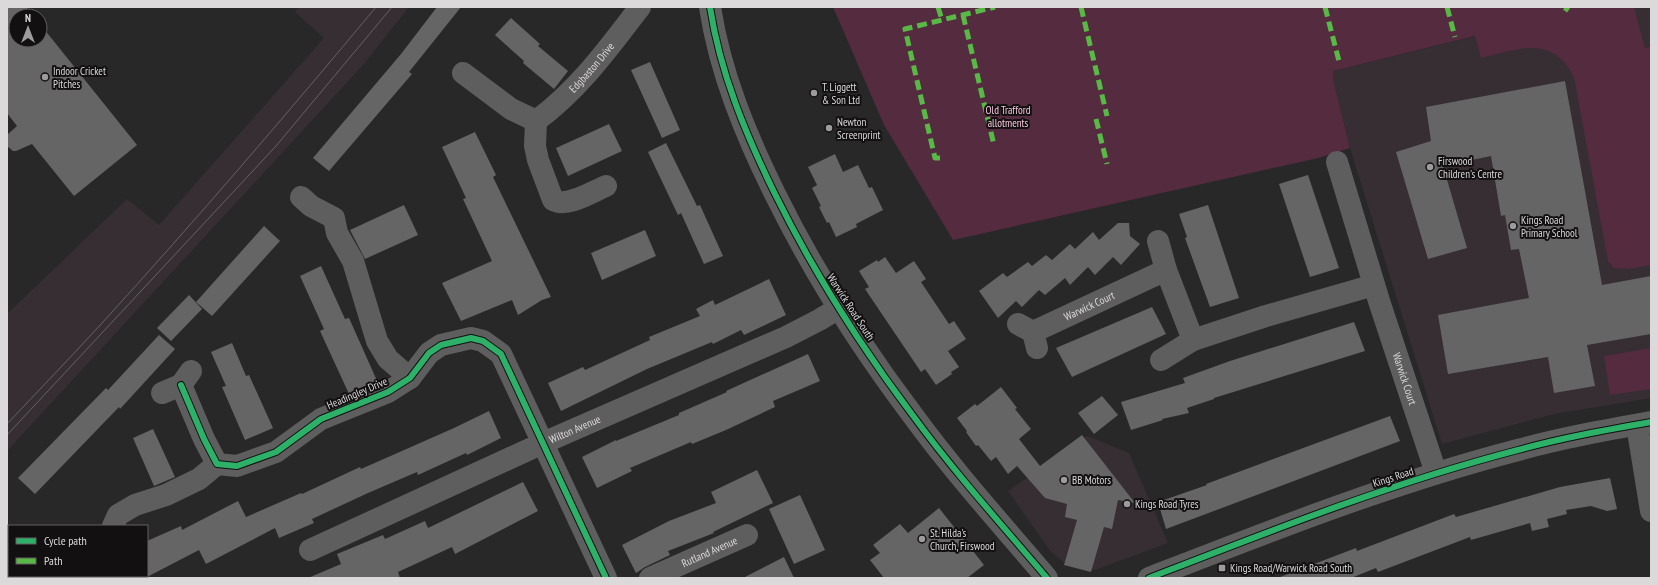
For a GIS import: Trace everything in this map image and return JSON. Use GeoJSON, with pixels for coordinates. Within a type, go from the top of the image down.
{"type":"FeatureCollection","features":[{"type":"Feature","properties":{"kind":"street","name":"Edgbaston Drive"},"geometry":{"type":"LineString","coordinates":[[536,121],[562,100],[590,72],[640,7]]}},
{"type":"Feature","properties":{"kind":"street","name":"Warwick Road South"},"geometry":{"type":"LineString","coordinates":[[710,7],[721,57],[752,148],[788,221],[819,276],[880,372],[915,419],[954,468],[1048,578]]}},
{"type":"Feature","properties":{"kind":"street"},"geometry":{"type":"LineString","coordinates":[[463,73],[511,109],[536,121],[535,146],[538,160],[553,200],[562,204],[606,186]]}},
{"type":"Feature","properties":{"kind":"street","name":"Warwick Court"},"geometry":{"type":"LineString","coordinates":[[1337,162],[1374,285],[1436,473]]}},
{"type":"Feature","properties":{"kind":"street","name":"Headingley Drive"},"geometry":{"type":"LineString","coordinates":[[301,197],[311,206],[334,218],[337,233],[353,261],[377,342],[388,359],[410,378]]}},
{"type":"Feature","properties":{"kind":"street"},"geometry":{"type":"LineString","coordinates":[[1158,241],[1166,270],[1193,340]]}},
{"type":"Feature","properties":{"kind":"street","name":"Warwick Court"},"geometry":{"type":"LineString","coordinates":[[1029,334],[1166,270]]}},
{"type":"Feature","properties":{"kind":"street"},"geometry":{"type":"LineString","coordinates":[[1161,360],[1193,340],[1266,316],[1374,285]]}},
{"type":"Feature","properties":{"kind":"street","name":"Wilton Avenue"},"geometry":{"type":"LineString","coordinates":[[310,550],[543,443],[786,337],[819,320],[838,308]]}},
{"type":"Feature","properties":{"kind":"street","name":"Headingley Drive"},"geometry":{"type":"LineString","coordinates":[[217,464],[237,466],[276,452],[321,419],[388,392],[410,378],[429,353],[440,345],[471,338],[483,341],[501,354],[606,578]]}},
{"type":"Feature","properties":{"kind":"street"},"geometry":{"type":"LineString","coordinates":[[113,525],[118,515],[135,504],[166,495],[199,479],[217,464],[178,383]]}},
{"type":"Feature","properties":{"kind":"street"},"geometry":{"type":"LineString","coordinates":[[1644,423],[1651,511]]}},
{"type":"Feature","properties":{"kind":"street","name":"Kings Road"},"geometry":{"type":"LineString","coordinates":[[1149,578],[1289,524],[1383,490],[1436,473],[1518,449],[1644,423]]}},
{"type":"Feature","properties":{"kind":"street","name":"Rutland Avenue"},"geometry":{"type":"LineString","coordinates":[[650,578],[747,535]]}},
{"type":"Feature","properties":{"kind":"shaded area"},"geometry":{"type":"Polygon","coordinates":[[[299,7],[409,7],[363,65],[7,451],[7,314],[127,199],[159,225],[324,38],[295,12],[299,7]]]}},
{"type":"Feature","properties":{"kind":"shaded area","name":"Kings Road Primary School"},"geometry":{"type":"Polygon","coordinates":[[[1597,7],[1651,7],[1651,398],[1554,414],[1442,444],[1350,148],[1333,79],[1333,71],[1597,7]]]}},
{"type":"Feature","properties":{"kind":"shaded area"},"geometry":{"type":"Polygon","coordinates":[[[1087,436],[1129,453],[1168,543],[1095,570],[1086,570],[1067,565],[1051,552],[1008,491],[1087,436]]]}},
{"type":"Feature","properties":{"kind":"green space","name":"Old Trafford allotments"},"geometry":{"type":"Polygon","coordinates":[[[833,7],[1634,7],[1645,48],[1651,47],[1651,265],[1628,269],[1614,268],[1608,261],[1574,77],[1565,63],[1555,55],[1545,50],[1533,48],[1508,51],[1481,58],[1475,36],[1333,71],[1333,79],[1350,148],[1318,158],[953,240],[884,125],[833,7]]]}},
{"type":"Feature","properties":{"kind":"green space"},"geometry":{"type":"Polygon","coordinates":[[[1651,348],[1651,389],[1610,395],[1604,356],[1651,348]]]}},
{"type":"Feature","properties":{"kind":"building","name":"Indoor Cricket Pitches"},"geometry":{"type":"Polygon","coordinates":[[[7,7],[26,7],[27,8],[8,8],[8,48],[48,48],[48,34],[137,145],[74,196],[32,144],[16,151],[13,151],[7,146],[7,135],[17,126],[7,113],[7,7]]]}},
{"type":"Feature","properties":{"kind":"building"},"geometry":{"type":"Polygon","coordinates":[[[437,7],[461,7],[409,72],[412,74],[329,171],[313,158],[401,54],[437,7]]]}},
{"type":"Feature","properties":{"kind":"building"},"geometry":{"type":"Polygon","coordinates":[[[511,18],[540,44],[538,46],[568,71],[554,89],[523,63],[524,61],[495,35],[511,18]]]}},
{"type":"Feature","properties":{"kind":"building"},"geometry":{"type":"Polygon","coordinates":[[[650,62],[680,130],[662,138],[631,70],[650,62]]]}},
{"type":"Feature","properties":{"kind":"building"},"geometry":{"type":"Polygon","coordinates":[[[1565,81],[1602,285],[1651,276],[1651,334],[1587,345],[1595,386],[1554,393],[1548,357],[1448,374],[1438,315],[1529,298],[1519,249],[1511,250],[1505,215],[1501,216],[1491,156],[1443,166],[1467,248],[1428,259],[1396,152],[1431,141],[1426,107],[1565,81]]]}},
{"type":"Feature","properties":{"kind":"building"},"geometry":{"type":"Polygon","coordinates":[[[609,124],[622,151],[568,176],[556,148],[609,124]]]}},
{"type":"Feature","properties":{"kind":"building"},"geometry":{"type":"Polygon","coordinates":[[[475,132],[496,175],[493,177],[551,297],[542,300],[518,315],[512,300],[461,321],[442,283],[492,261],[463,199],[466,198],[442,147],[475,132]]]}},
{"type":"Feature","properties":{"kind":"building"},"geometry":{"type":"Polygon","coordinates":[[[666,143],[697,206],[700,205],[723,256],[704,264],[681,213],[678,215],[648,152],[666,143]]]}},
{"type":"Feature","properties":{"kind":"building"},"geometry":{"type":"Polygon","coordinates":[[[835,154],[843,172],[858,165],[869,188],[872,187],[883,210],[856,224],[857,227],[836,237],[829,222],[827,223],[819,207],[821,206],[812,188],[817,185],[808,167],[835,154]]]}},
{"type":"Feature","properties":{"kind":"building"},"geometry":{"type":"Polygon","coordinates":[[[1308,175],[1339,268],[1310,277],[1279,184],[1308,175]]]}},
{"type":"Feature","properties":{"kind":"building"},"geometry":{"type":"Polygon","coordinates":[[[404,205],[418,235],[365,259],[350,230],[404,205]]]}},
{"type":"Feature","properties":{"kind":"building"},"geometry":{"type":"Polygon","coordinates":[[[1208,205],[1239,298],[1210,307],[1185,238],[1187,237],[1179,214],[1208,205]]]}},
{"type":"Feature","properties":{"kind":"building"},"geometry":{"type":"Polygon","coordinates":[[[1118,223],[1129,223],[1130,236],[1140,244],[1121,265],[1113,257],[1095,275],[1088,267],[1070,285],[1065,278],[1045,295],[1039,290],[1022,307],[1016,301],[998,318],[979,291],[1003,273],[1007,277],[1028,262],[1032,266],[1046,255],[1052,260],[1070,244],[1075,249],[1093,232],[1099,240],[1118,223]]]}},
{"type":"Feature","properties":{"kind":"building"},"geometry":{"type":"Polygon","coordinates":[[[264,226],[280,241],[212,316],[196,302],[264,226]]]}},
{"type":"Feature","properties":{"kind":"building"},"geometry":{"type":"Polygon","coordinates":[[[645,230],[656,256],[602,280],[591,253],[645,230]]]}},
{"type":"Feature","properties":{"kind":"building"},"geometry":{"type":"Polygon","coordinates":[[[885,257],[896,273],[914,261],[926,279],[921,282],[949,324],[954,321],[966,339],[948,351],[959,367],[936,385],[925,369],[921,372],[865,289],[869,287],[859,271],[885,257]]]}},
{"type":"Feature","properties":{"kind":"building"},"geometry":{"type":"Polygon","coordinates":[[[321,266],[345,319],[349,318],[378,383],[349,394],[320,331],[324,329],[300,276],[321,266]]]}},
{"type":"Feature","properties":{"kind":"building"},"geometry":{"type":"Polygon","coordinates":[[[769,279],[786,315],[744,335],[741,330],[713,344],[712,342],[647,369],[561,411],[548,383],[583,367],[585,370],[650,340],[649,337],[700,316],[696,309],[713,300],[715,305],[769,279]]]}},
{"type":"Feature","properties":{"kind":"building"},"geometry":{"type":"Polygon","coordinates":[[[189,295],[202,309],[171,341],[157,328],[189,295]]]}},
{"type":"Feature","properties":{"kind":"building"},"geometry":{"type":"Polygon","coordinates":[[[1152,307],[1166,334],[1072,377],[1056,348],[1152,307]]]}},
{"type":"Feature","properties":{"kind":"building"},"geometry":{"type":"Polygon","coordinates":[[[1354,322],[1365,351],[1214,398],[1187,408],[1189,413],[1162,419],[1163,420],[1131,430],[1121,402],[1185,383],[1183,378],[1230,361],[1354,322]]]}},
{"type":"Feature","properties":{"kind":"building"},"geometry":{"type":"Polygon","coordinates":[[[159,335],[175,349],[120,409],[119,407],[35,494],[18,478],[106,388],[108,390],[159,335]]]}},
{"type":"Feature","properties":{"kind":"building"},"geometry":{"type":"Polygon","coordinates":[[[232,343],[246,376],[249,375],[273,428],[245,440],[222,387],[226,386],[211,352],[232,343]]]}},
{"type":"Feature","properties":{"kind":"building"},"geometry":{"type":"Polygon","coordinates":[[[808,354],[820,381],[773,401],[775,407],[726,430],[692,444],[691,442],[630,468],[632,471],[597,488],[582,457],[616,440],[679,415],[679,413],[808,354]]]}},
{"type":"Feature","properties":{"kind":"building"},"geometry":{"type":"Polygon","coordinates":[[[1001,387],[1017,408],[1015,409],[1031,429],[1019,439],[1040,466],[1082,435],[1135,503],[1118,500],[1112,529],[1104,527],[1091,572],[1064,565],[1077,520],[1065,517],[1067,504],[1045,498],[1017,466],[1008,474],[996,457],[991,461],[978,445],[976,446],[957,418],[975,404],[977,406],[1001,387]]]}},
{"type":"Feature","properties":{"kind":"building"},"geometry":{"type":"Polygon","coordinates":[[[1102,396],[1118,415],[1094,434],[1078,413],[1102,396]]]}},
{"type":"Feature","properties":{"kind":"building"},"geometry":{"type":"Polygon","coordinates":[[[489,411],[501,438],[467,455],[466,453],[418,475],[417,472],[368,493],[312,519],[314,523],[279,538],[275,528],[206,564],[199,550],[148,576],[148,541],[181,526],[182,530],[238,501],[246,517],[454,428],[489,411]]]}},
{"type":"Feature","properties":{"kind":"building"},"geometry":{"type":"Polygon","coordinates":[[[1390,416],[1400,441],[1166,529],[1158,502],[1390,416]]]}},
{"type":"Feature","properties":{"kind":"building"},"geometry":{"type":"Polygon","coordinates":[[[153,429],[175,477],[154,486],[133,438],[153,429]]]}},
{"type":"Feature","properties":{"kind":"building"},"geometry":{"type":"Polygon","coordinates":[[[757,470],[773,503],[713,532],[714,533],[668,551],[670,555],[636,573],[622,545],[669,521],[716,503],[711,492],[757,470]]]}},
{"type":"Feature","properties":{"kind":"building"},"geometry":{"type":"Polygon","coordinates":[[[1610,478],[1617,509],[1607,511],[1591,506],[1566,510],[1567,514],[1547,519],[1549,527],[1532,531],[1530,523],[1471,540],[1470,537],[1378,572],[1376,568],[1351,578],[1280,577],[1356,548],[1357,551],[1454,514],[1456,517],[1560,487],[1610,478]]]}},
{"type":"Feature","properties":{"kind":"building"},"geometry":{"type":"Polygon","coordinates":[[[523,482],[538,511],[455,554],[452,547],[398,572],[400,578],[308,578],[341,564],[337,554],[383,535],[385,539],[425,521],[428,528],[523,482]]]}},
{"type":"Feature","properties":{"kind":"building"},"geometry":{"type":"Polygon","coordinates":[[[800,495],[825,550],[794,564],[769,509],[800,495]]]}},
{"type":"Feature","properties":{"kind":"building","name":"St. Hilda's Church, Firswood"},"geometry":{"type":"Polygon","coordinates":[[[939,508],[984,565],[967,578],[884,578],[870,560],[880,553],[873,545],[900,524],[908,533],[939,508]]]}},
{"type":"Feature","properties":{"kind":"building"},"geometry":{"type":"Polygon","coordinates":[[[784,557],[794,578],[743,578],[784,557]]]}},
{"type":"Feature","properties":{"kind":"tram line"},"geometry":{"type":"LineString","coordinates":[[7,424],[91,335],[207,206],[376,7]]}},
{"type":"Feature","properties":{"kind":"tram line"},"geometry":{"type":"LineString","coordinates":[[7,435],[276,146],[392,7]]}},
{"type":"Feature","properties":{"kind":"marked path"},"geometry":{"type":"LineString","coordinates":[[938,7],[942,20]]}},
{"type":"Feature","properties":{"kind":"marked path"},"geometry":{"type":"LineString","coordinates":[[940,158],[935,158],[905,29],[995,7]]}},
{"type":"Feature","properties":{"kind":"marked path"},"geometry":{"type":"LineString","coordinates":[[1081,7],[1107,116]]}},
{"type":"Feature","properties":{"kind":"marked path"},"geometry":{"type":"LineString","coordinates":[[1325,7],[1340,65]]}},
{"type":"Feature","properties":{"kind":"marked path"},"geometry":{"type":"LineString","coordinates":[[1447,7],[1455,37]]}},
{"type":"Feature","properties":{"kind":"marked path"},"geometry":{"type":"LineString","coordinates":[[1565,11],[1568,7]]}},
{"type":"Feature","properties":{"kind":"marked path"},"geometry":{"type":"LineString","coordinates":[[963,15],[994,145]]}},
{"type":"Feature","properties":{"kind":"marked path"},"geometry":{"type":"LineString","coordinates":[[1096,119],[1107,164]]}},
{"type":"Feature","properties":{"kind":"cycle path"},"geometry":{"type":"LineString","coordinates":[[710,7],[720,56],[744,126],[775,194],[822,281],[857,337],[894,391],[979,499],[1047,578]]}},
{"type":"Feature","properties":{"kind":"cycle path"},"geometry":{"type":"LineString","coordinates":[[181,385],[204,439],[217,464],[237,466],[276,452],[321,419],[388,392],[410,378],[429,353],[441,345],[471,338],[483,341],[501,354],[606,578]]}},
{"type":"Feature","properties":{"kind":"cycle path"},"geometry":{"type":"LineString","coordinates":[[1149,578],[1331,509],[1424,477],[1551,442],[1651,422]]}},
{"type":"Feature","properties":{"kind":"place","name":"Indoor Cricket Pitches"},"geometry":{"type":"Point","coordinates":[45,77]}},
{"type":"Feature","properties":{"kind":"place","name":"T. Liggett & Son Ltd"},"geometry":{"type":"Point","coordinates":[814,93]}},
{"type":"Feature","properties":{"kind":"place","name":"Newton Screenprint"},"geometry":{"type":"Point","coordinates":[829,128]}},
{"type":"Feature","properties":{"kind":"place","name":"Firswood Children's Centre"},"geometry":{"type":"Point","coordinates":[1430,167]}},
{"type":"Feature","properties":{"kind":"place","name":"Kings Road Primary School"},"geometry":{"type":"Point","coordinates":[1513,226]}},
{"type":"Feature","properties":{"kind":"place","name":"BB Motors"},"geometry":{"type":"Point","coordinates":[1064,480]}},
{"type":"Feature","properties":{"kind":"place","name":"Kings Road Tyres"},"geometry":{"type":"Point","coordinates":[1127,504]}},
{"type":"Feature","properties":{"kind":"place","name":"St. Hilda's Church, Firswood"},"geometry":{"type":"Point","coordinates":[922,539]}},
{"type":"Feature","properties":{"kind":"place","name":"Kings Road/Warwick Road South"},"geometry":{"type":"Point","coordinates":[1222,568]}}]}
